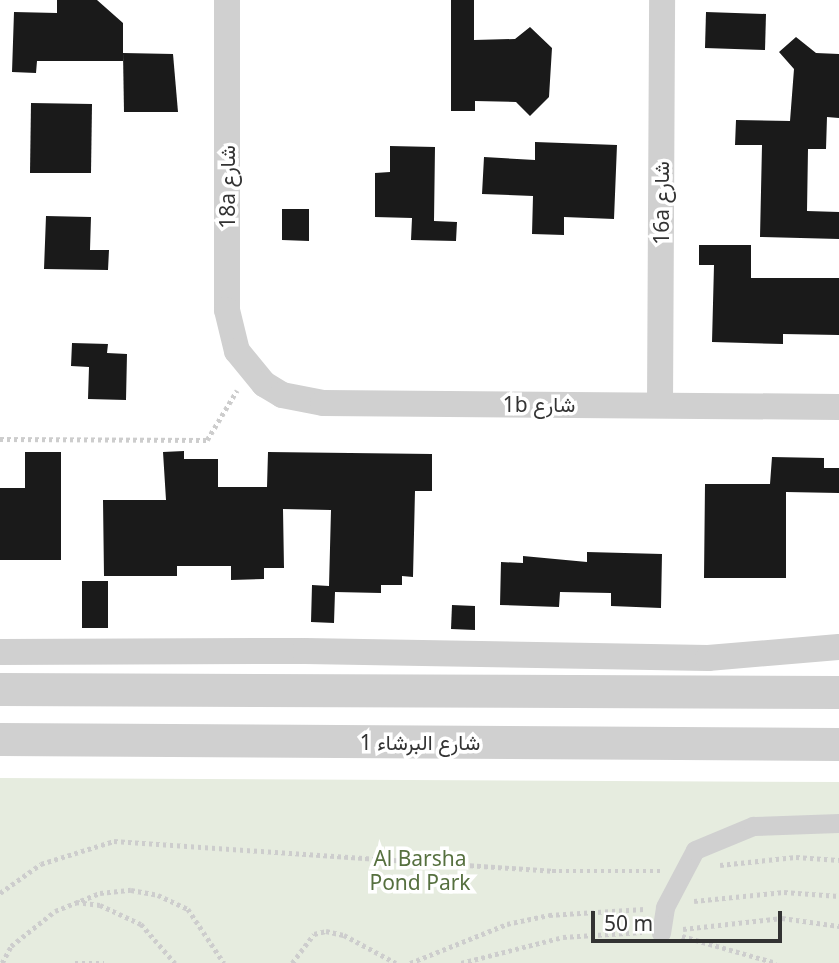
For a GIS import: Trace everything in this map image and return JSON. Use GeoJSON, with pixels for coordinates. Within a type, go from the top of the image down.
{"type":"FeatureCollection","features":[{"type":"Feature","properties":{"kind":"street","name":"18a شارع"},"geometry":{"type":"LineString","coordinates":[[227,0],[227,310],[237,351],[249,369]]}},
{"type":"Feature","properties":{"kind":"street","name":"16a شارع"},"geometry":{"type":"LineString","coordinates":[[660,405],[662,0]]}},
{"type":"Feature","properties":{"kind":"street","name":"1b شارع"},"geometry":{"type":"LineString","coordinates":[[249,369],[282,395],[313,402],[839,407]]}},
{"type":"Feature","properties":{"kind":"street"},"geometry":{"type":"LineString","coordinates":[[0,652],[305,651],[682,658],[839,647]]}},
{"type":"Feature","properties":{"kind":"street"},"geometry":{"type":"LineString","coordinates":[[0,689],[839,692]]}},
{"type":"Feature","properties":{"kind":"street","name":"شارع البرشاء 1"},"geometry":{"type":"LineString","coordinates":[[0,739],[839,744]]}},
{"type":"Feature","properties":{"kind":"street"},"geometry":{"type":"LineString","coordinates":[[661,933],[665,907],[682,870],[695,850],[753,826],[839,823]]}},
{"type":"Feature","properties":{"kind":"path"},"geometry":{"type":"LineString","coordinates":[[0,439],[207,440],[249,369]]}},
{"type":"Feature","properties":{"kind":"path"},"geometry":{"type":"LineString","coordinates":[[0,893],[41,864],[114,841],[205,844],[552,871],[682,870],[765,858],[839,860]]}},
{"type":"Feature","properties":{"kind":"path"},"geometry":{"type":"LineString","coordinates":[[2,963],[11,946],[36,925],[75,902],[100,893],[131,890],[158,895],[188,909],[224,963]]}},
{"type":"Feature","properties":{"kind":"path"},"geometry":{"type":"LineString","coordinates":[[410,963],[507,924],[549,915],[665,907],[744,893],[839,895]]}},
{"type":"Feature","properties":{"kind":"path"},"geometry":{"type":"LineString","coordinates":[[75,902],[100,905],[141,924],[174,963]]}},
{"type":"Feature","properties":{"kind":"path"},"geometry":{"type":"LineString","coordinates":[[461,963],[563,937],[661,933],[723,921],[782,918],[839,926]]}},
{"type":"Feature","properties":{"kind":"path"},"geometry":{"type":"LineString","coordinates":[[292,963],[314,934],[326,931],[344,935],[396,963]]}},
{"type":"Feature","properties":{"kind":"path"},"geometry":{"type":"LineString","coordinates":[[661,933],[728,946],[776,963]]}},
{"type":"Feature","properties":{"kind":"path"},"geometry":{"type":"LineString","coordinates":[[75,963],[104,963]]}},
{"type":"Feature","properties":{"kind":"green space","name":"Al Barsha Pond Park"},"geometry":{"type":"Polygon","coordinates":[[[0,778],[839,782],[839,963],[0,963],[0,778]]]}},
{"type":"Feature","properties":{"kind":"building"},"geometry":{"type":"Polygon","coordinates":[[[57,0],[97,0],[123,23],[123,61],[37,61],[36,73],[12,72],[14,12],[57,13],[57,0]]]}},
{"type":"Feature","properties":{"kind":"building"},"geometry":{"type":"Polygon","coordinates":[[[451,0],[474,0],[474,40],[515,39],[530,27],[552,48],[549,97],[530,116],[516,102],[475,101],[475,111],[451,111],[451,0]]]}},
{"type":"Feature","properties":{"kind":"building"},"geometry":{"type":"Polygon","coordinates":[[[706,12],[766,14],[765,50],[705,48],[706,12]]]}},
{"type":"Feature","properties":{"kind":"building"},"geometry":{"type":"Polygon","coordinates":[[[796,37],[816,53],[839,54],[839,118],[827,117],[826,149],[808,149],[807,211],[839,212],[839,239],[760,237],[762,145],[735,145],[736,120],[790,121],[794,69],[779,52],[796,37]]]}},
{"type":"Feature","properties":{"kind":"building"},"geometry":{"type":"Polygon","coordinates":[[[123,53],[173,54],[178,112],[124,112],[123,53]]]}},
{"type":"Feature","properties":{"kind":"building"},"geometry":{"type":"Polygon","coordinates":[[[31,103],[92,104],[91,173],[30,173],[31,103]]]}},
{"type":"Feature","properties":{"kind":"building"},"geometry":{"type":"Polygon","coordinates":[[[535,142],[617,145],[614,219],[564,217],[564,235],[532,234],[533,196],[482,194],[484,157],[535,160],[535,142]]]}},
{"type":"Feature","properties":{"kind":"building"},"geometry":{"type":"Polygon","coordinates":[[[390,146],[435,147],[434,221],[457,222],[456,241],[411,240],[412,218],[375,217],[375,173],[390,172],[390,146]]]}},
{"type":"Feature","properties":{"kind":"building"},"geometry":{"type":"Polygon","coordinates":[[[282,209],[309,209],[309,241],[282,240],[282,209]]]}},
{"type":"Feature","properties":{"kind":"building"},"geometry":{"type":"Polygon","coordinates":[[[46,216],[91,217],[90,250],[109,250],[108,270],[44,269],[46,216]]]}},
{"type":"Feature","properties":{"kind":"building"},"geometry":{"type":"Polygon","coordinates":[[[699,245],[751,245],[751,278],[839,278],[839,335],[783,334],[783,344],[712,342],[714,265],[699,265],[699,245]]]}},
{"type":"Feature","properties":{"kind":"building"},"geometry":{"type":"Polygon","coordinates":[[[72,343],[108,344],[107,353],[127,354],[126,400],[88,399],[89,367],[71,366],[72,343]]]}},
{"type":"Feature","properties":{"kind":"building"},"geometry":{"type":"Polygon","coordinates":[[[184,451],[184,459],[218,459],[218,487],[267,487],[268,452],[432,454],[432,491],[415,491],[413,577],[402,576],[402,585],[381,585],[381,593],[335,592],[334,623],[311,622],[312,585],[329,586],[331,510],[283,509],[284,568],[264,568],[264,579],[231,580],[231,566],[177,566],[177,576],[104,576],[103,500],[166,500],[163,452],[184,451]]]}},
{"type":"Feature","properties":{"kind":"building"},"geometry":{"type":"Polygon","coordinates":[[[25,452],[61,452],[61,560],[0,560],[0,488],[25,488],[25,452]]]}},
{"type":"Feature","properties":{"kind":"building"},"geometry":{"type":"Polygon","coordinates":[[[772,457],[824,458],[824,468],[839,468],[839,493],[786,492],[786,578],[704,578],[705,484],[770,484],[772,457]]]}},
{"type":"Feature","properties":{"kind":"building"},"geometry":{"type":"Polygon","coordinates":[[[587,552],[662,554],[661,608],[611,606],[611,593],[560,592],[559,607],[500,605],[501,562],[523,563],[523,556],[587,562],[587,552]]]}},
{"type":"Feature","properties":{"kind":"building"},"geometry":{"type":"Polygon","coordinates":[[[82,581],[108,581],[108,628],[82,628],[82,581]]]}},
{"type":"Feature","properties":{"kind":"building"},"geometry":{"type":"Polygon","coordinates":[[[452,605],[475,606],[475,630],[451,629],[452,605]]]}}]}
